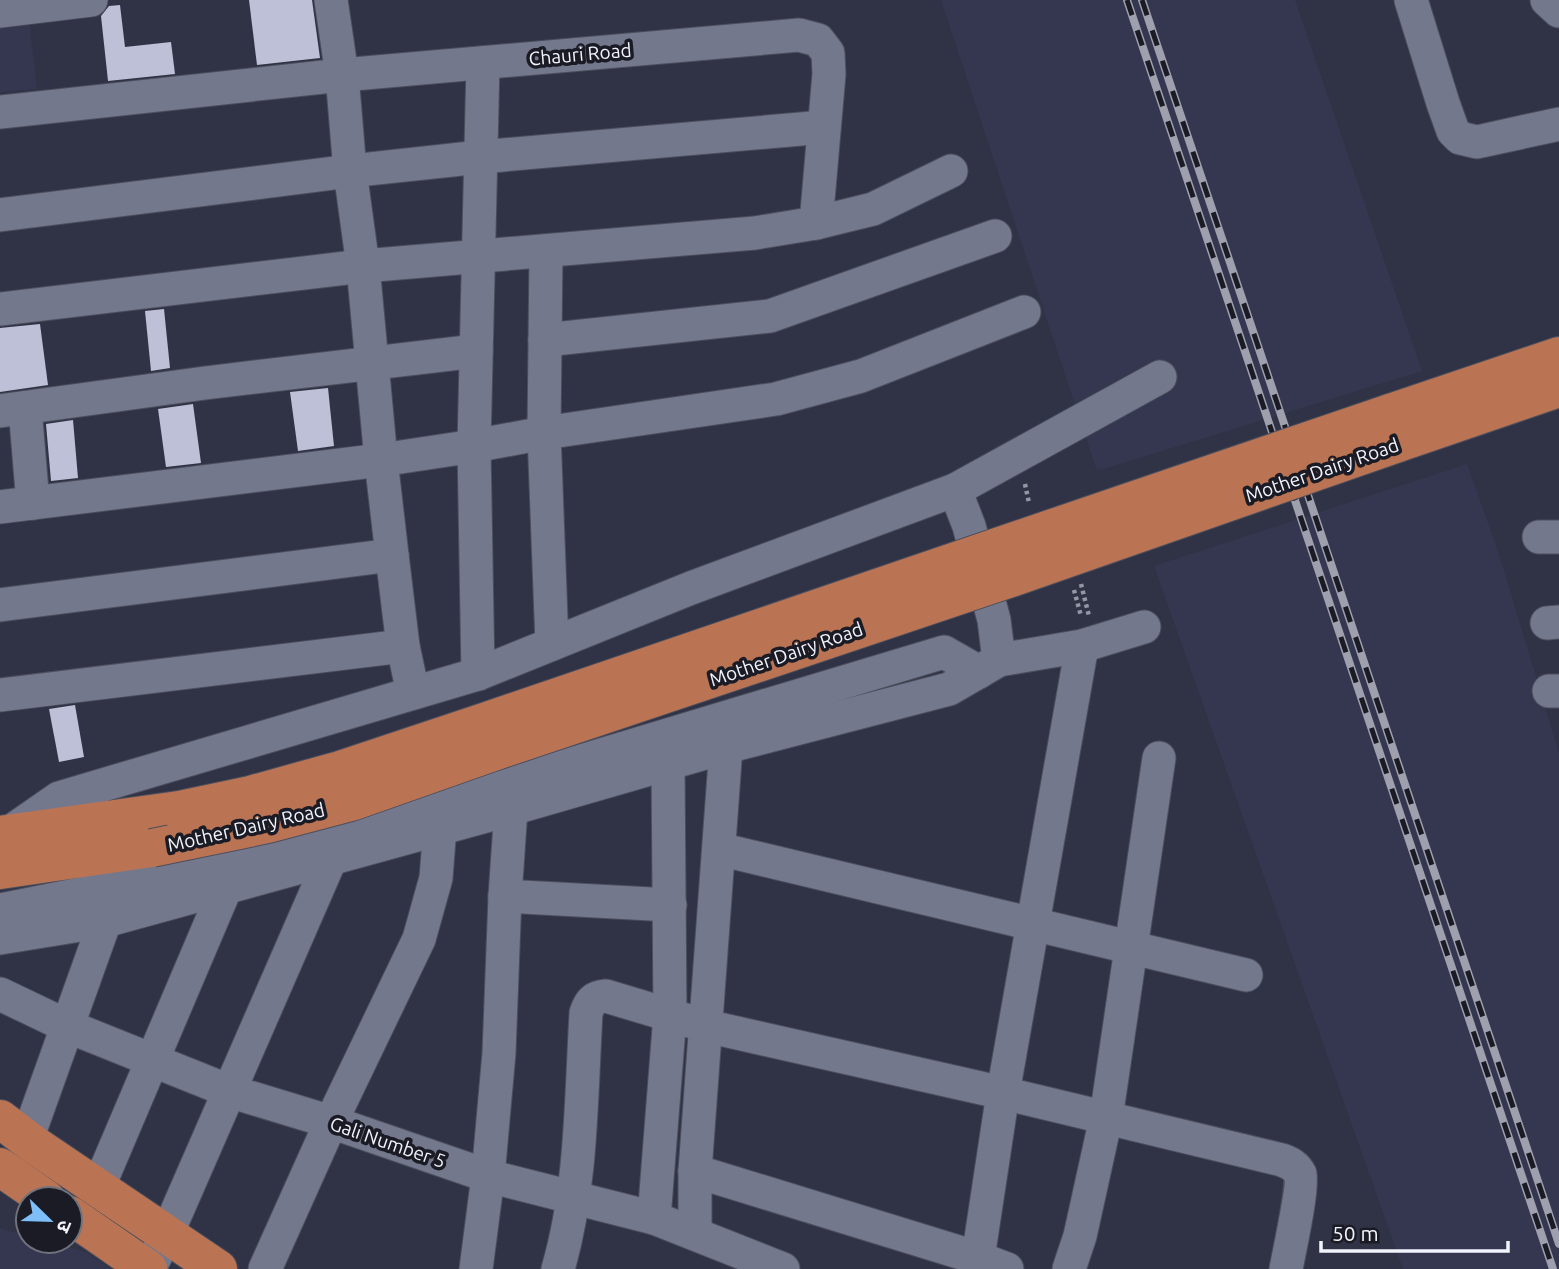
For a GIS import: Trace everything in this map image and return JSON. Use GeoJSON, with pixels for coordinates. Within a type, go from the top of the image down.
{"type":"FeatureCollection","features":[{"type":"Feature","properties":{"kind":"main road","name":"Mother Dairy Road"},"geometry":{"type":"LineString","coordinates":[[2,847],[250,795],[340,770],[1559,356]]}},
{"type":"Feature","properties":{"kind":"main road","name":"Mother Dairy Road"},"geometry":{"type":"LineString","coordinates":[[2,847],[152,848],[268,824],[351,802],[1017,576],[1559,388]]}},
{"type":"Feature","properties":{"kind":"main road"},"geometry":{"type":"LineString","coordinates":[[13,1129],[218,1269]]}},
{"type":"Feature","properties":{"kind":"main road"},"geometry":{"type":"LineString","coordinates":[[0,1167],[26,1185]]}},
{"type":"Feature","properties":{"kind":"main road"},"geometry":{"type":"LineString","coordinates":[[84,1225],[149,1269]]}},
{"type":"Feature","properties":{"kind":"street"},"geometry":{"type":"LineString","coordinates":[[0,11],[91,0]]}},
{"type":"Feature","properties":{"kind":"street"},"geometry":{"type":"LineString","coordinates":[[331,0],[363,266],[392,555],[403,646],[413,693]]}},
{"type":"Feature","properties":{"kind":"street"},"geometry":{"type":"LineString","coordinates":[[1411,0],[1443,103],[1453,131],[1460,138],[1477,142],[1559,124]]}},
{"type":"Feature","properties":{"kind":"street"},"geometry":{"type":"LineString","coordinates":[[1547,0],[1559,11]]}},
{"type":"Feature","properties":{"kind":"street","name":"Chauri Road"},"geometry":{"type":"LineString","coordinates":[[0,112],[342,75],[799,35],[818,40],[828,53],[829,74],[824,127]]}},
{"type":"Feature","properties":{"kind":"street"},"geometry":{"type":"LineString","coordinates":[[478,674],[474,446],[482,63]]}},
{"type":"Feature","properties":{"kind":"street"},"geometry":{"type":"LineString","coordinates":[[0,215],[480,157],[824,127],[816,223]]}},
{"type":"Feature","properties":{"kind":"street"},"geometry":{"type":"LineString","coordinates":[[0,309],[363,266],[755,233],[816,223],[873,209],[951,171]]}},
{"type":"Feature","properties":{"kind":"street"},"geometry":{"type":"LineString","coordinates":[[545,340],[770,316],[995,236]]}},
{"type":"Feature","properties":{"kind":"street"},"geometry":{"type":"LineString","coordinates":[[546,251],[544,433],[552,644]]}},
{"type":"Feature","properties":{"kind":"street"},"geometry":{"type":"LineString","coordinates":[[0,507],[381,460],[776,399],[860,376],[1024,312]]}},
{"type":"Feature","properties":{"kind":"street"},"geometry":{"type":"LineString","coordinates":[[33,503],[13,409],[476,351]]}},
{"type":"Feature","properties":{"kind":"street"},"geometry":{"type":"LineString","coordinates":[[2,847],[59,798],[478,674],[691,588],[955,490],[1160,377]]}},
{"type":"Feature","properties":{"kind":"street"},"geometry":{"type":"LineString","coordinates":[[955,490],[969,526],[994,620],[989,666]]}},
{"type":"Feature","properties":{"kind":"street"},"geometry":{"type":"LineString","coordinates":[[0,605],[392,555]]}},
{"type":"Feature","properties":{"kind":"street"},"geometry":{"type":"LineString","coordinates":[[0,938],[106,921],[726,747],[949,689],[989,666],[1084,628],[1144,627]]}},
{"type":"Feature","properties":{"kind":"street"},"geometry":{"type":"LineString","coordinates":[[695,1171],[992,1264],[1003,1093],[1084,628]]}},
{"type":"Feature","properties":{"kind":"street"},"geometry":{"type":"LineString","coordinates":[[0,695],[403,646]]}},
{"type":"Feature","properties":{"kind":"street"},"geometry":{"type":"LineString","coordinates":[[0,910],[145,881],[405,814],[944,652],[989,666]]}},
{"type":"Feature","properties":{"kind":"street"},"geometry":{"type":"LineString","coordinates":[[695,1233],[695,1171],[726,747]]}},
{"type":"Feature","properties":{"kind":"street"},"geometry":{"type":"LineString","coordinates":[[1069,1269],[1080,1236],[1106,1118],[1159,758]]}},
{"type":"Feature","properties":{"kind":"street"},"geometry":{"type":"LineString","coordinates":[[654,1218],[670,1015],[668,764]]}},
{"type":"Feature","properties":{"kind":"street"},"geometry":{"type":"LineString","coordinates":[[476,1269],[499,1053],[511,809]]}},
{"type":"Feature","properties":{"kind":"street"},"geometry":{"type":"LineString","coordinates":[[265,1269],[331,1122],[419,939],[436,878],[440,827]]}},
{"type":"Feature","properties":{"kind":"street"},"geometry":{"type":"LineString","coordinates":[[719,849],[1246,975]]}},
{"type":"Feature","properties":{"kind":"street"},"geometry":{"type":"LineString","coordinates":[[149,1269],[167,1234],[331,858]]}},
{"type":"Feature","properties":{"kind":"street"},"geometry":{"type":"LineString","coordinates":[[98,1188],[226,887]]}},
{"type":"Feature","properties":{"kind":"street"},"geometry":{"type":"LineString","coordinates":[[505,896],[670,905]]}},
{"type":"Feature","properties":{"kind":"street"},"geometry":{"type":"LineString","coordinates":[[13,1129],[68,1026],[106,921]]}},
{"type":"Feature","properties":{"kind":"street","name":"Gali Number 5"},"geometry":{"type":"LineString","coordinates":[[0,994],[68,1026],[229,1091],[331,1122],[488,1176],[654,1218],[778,1268]]}},
{"type":"Feature","properties":{"kind":"street"},"geometry":{"type":"LineString","coordinates":[[558,1269],[573,1197],[578,1157],[586,1013],[589,1003],[596,997],[606,996],[706,1026],[1282,1160],[1294,1165],[1301,1175],[1286,1269]]}},
{"type":"Feature","properties":{"kind":"path"},"geometry":{"type":"LineString","coordinates":[[1080,580],[1084,628]]}},
{"type":"Feature","properties":{"kind":"path"},"geometry":{"type":"LineString","coordinates":[[1073,590],[1084,628]]}},
{"type":"Feature","properties":{"kind":"shaded area"},"geometry":{"type":"Polygon","coordinates":[[[941,0],[1295,0],[1422,371],[1097,471],[941,0]]]}},
{"type":"Feature","properties":{"kind":"shaded area"},"geometry":{"type":"Polygon","coordinates":[[[29,20],[37,89],[0,92],[0,24],[29,20]]]}},
{"type":"Feature","properties":{"kind":"shaded area"},"geometry":{"type":"Polygon","coordinates":[[[1467,464],[1498,551],[1559,753],[1559,1269],[1403,1269],[1154,566],[1467,464]]]}},
{"type":"Feature","properties":{"kind":"shaded area"},"geometry":{"type":"Polygon","coordinates":[[[0,1228],[14,1232],[14,1255],[84,1255],[84,1251],[110,1269],[0,1269],[0,1228]]]}},
{"type":"Feature","properties":{"kind":"building"},"geometry":{"type":"Polygon","coordinates":[[[249,0],[312,0],[320,58],[257,65],[249,0]]]}},
{"type":"Feature","properties":{"kind":"building"},"geometry":{"type":"Polygon","coordinates":[[[120,5],[125,47],[171,42],[175,74],[108,81],[101,16],[109,6],[120,5]]]}},
{"type":"Feature","properties":{"kind":"building"},"geometry":{"type":"Polygon","coordinates":[[[164,309],[170,368],[151,371],[145,311],[164,309]]]}},
{"type":"Feature","properties":{"kind":"building"},"geometry":{"type":"Polygon","coordinates":[[[40,324],[48,385],[0,392],[0,328],[40,324]]]}},
{"type":"Feature","properties":{"kind":"building"},"geometry":{"type":"Polygon","coordinates":[[[328,388],[334,446],[298,451],[290,392],[328,388]]]}},
{"type":"Feature","properties":{"kind":"building"},"geometry":{"type":"Polygon","coordinates":[[[193,404],[201,463],[166,467],[158,409],[193,404]]]}},
{"type":"Feature","properties":{"kind":"building"},"geometry":{"type":"Polygon","coordinates":[[[73,420],[78,478],[51,481],[46,424],[73,420]]]}},
{"type":"Feature","properties":{"kind":"building"},"geometry":{"type":"Polygon","coordinates":[[[75,705],[84,757],[59,762],[49,709],[75,705]]]}},
{"type":"Feature","properties":{"kind":"railway"},"geometry":{"type":"LineString","coordinates":[[1127,0],[1553,1269]]}},
{"type":"Feature","properties":{"kind":"railway"},"geometry":{"type":"LineString","coordinates":[[1142,0],[1559,1244]]}}]}
